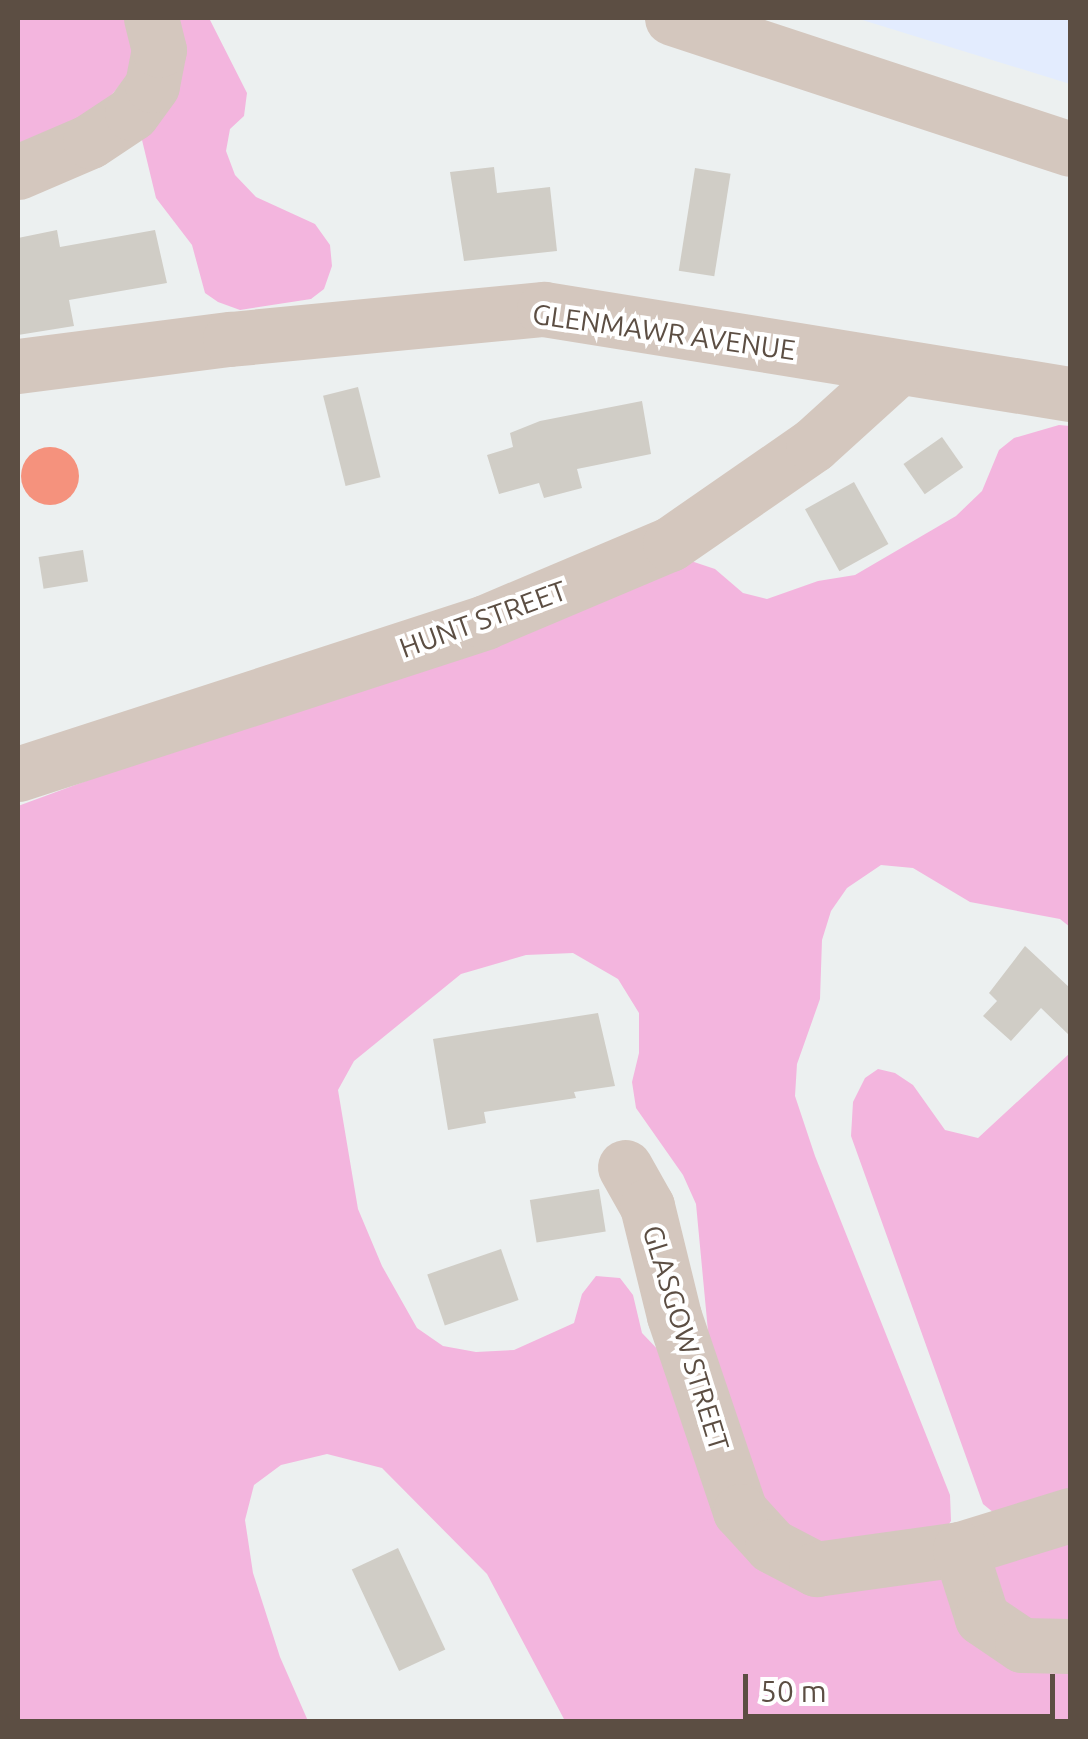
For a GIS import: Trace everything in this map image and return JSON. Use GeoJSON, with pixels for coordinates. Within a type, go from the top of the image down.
{"type":"FeatureCollection","features":[{"type":"Feature","properties":{"kind":"street"},"geometry":{"type":"LineString","coordinates":[[18,172],[90,140],[132,113],[152,84],[159,50],[151,18]]}},
{"type":"Feature","properties":{"kind":"street"},"geometry":{"type":"LineString","coordinates":[[672,18],[1070,148]]}},
{"type":"Feature","properties":{"kind":"street","name":"GLENMAWR AVENUE"},"geometry":{"type":"LineString","coordinates":[[18,366],[230,339],[544,309],[1070,394]]}},
{"type":"Feature","properties":{"kind":"street","name":"HUNT STREET"},"geometry":{"type":"LineString","coordinates":[[18,774],[485,622],[670,544],[814,445],[898,368]]}},
{"type":"Feature","properties":{"kind":"street","name":"GLASGOW STREET"},"geometry":{"type":"LineString","coordinates":[[625,1168],[647,1206],[674,1316],[740,1511],[772,1546],[816,1569],[960,1549]]}},
{"type":"Feature","properties":{"kind":"street"},"geometry":{"type":"LineString","coordinates":[[1070,1515],[960,1549],[982,1618],[1022,1644],[1070,1646]]}},
{"type":"Feature","properties":{"kind":"shaded area"},"geometry":{"type":"Polygon","coordinates":[[[18,18],[136,18],[140,60],[97,113],[18,148],[18,18]]]}},
{"type":"Feature","properties":{"kind":"shaded area"},"geometry":{"type":"Polygon","coordinates":[[[165,18],[209,18],[247,93],[244,116],[230,129],[226,151],[235,175],[256,197],[315,224],[330,245],[332,266],[324,289],[311,299],[240,310],[205,293],[192,245],[156,198],[142,140],[165,18]]]}},
{"type":"Feature","properties":{"kind":"shaded area"},"geometry":{"type":"Polygon","coordinates":[[[856,18],[1070,18],[1070,84],[856,18]]]}},
{"type":"Feature","properties":{"kind":"shaded area"},"geometry":{"type":"Polygon","coordinates":[[[1059,425],[1070,426],[1070,927],[1060,919],[970,902],[913,868],[881,865],[847,888],[831,911],[822,940],[820,999],[797,1064],[795,1096],[815,1156],[950,1495],[951,1521],[942,1534],[923,1542],[851,1553],[822,1553],[798,1543],[772,1524],[753,1496],[713,1384],[696,1204],[683,1175],[636,1108],[632,1082],[639,1053],[639,1013],[618,979],[573,953],[526,955],[461,974],[354,1061],[338,1090],[358,1209],[382,1266],[417,1328],[443,1346],[476,1352],[514,1350],[574,1323],[582,1294],[596,1276],[620,1278],[633,1295],[642,1333],[664,1356],[698,1467],[727,1529],[759,1560],[796,1583],[826,1587],[952,1564],[970,1623],[1016,1654],[1070,1659],[1070,1721],[565,1721],[487,1574],[382,1468],[327,1454],[281,1465],[254,1485],[245,1520],[253,1573],[280,1657],[308,1721],[18,1722],[18,806],[268,714],[479,646],[691,561],[715,569],[743,593],[767,599],[818,581],[855,575],[956,516],[982,491],[999,450],[1014,438],[1059,425]]]}},
{"type":"Feature","properties":{"kind":"shaded area"},"geometry":{"type":"Polygon","coordinates":[[[50,447],[70,456],[79,476],[70,496],[50,505],[30,496],[21,476],[30,456],[50,447]]]}},
{"type":"Feature","properties":{"kind":"shaded area"},"geometry":{"type":"Polygon","coordinates":[[[1070,1053],[1070,1500],[1005,1522],[983,1504],[851,1136],[853,1102],[865,1078],[878,1069],[895,1073],[913,1085],[945,1130],[978,1138],[1070,1053]]]}},
{"type":"Feature","properties":{"kind":"shaded area"},"geometry":{"type":"Polygon","coordinates":[[[1070,1527],[1070,1636],[1027,1634],[974,1556],[1070,1527]]]}},
{"type":"Feature","properties":{"kind":"building"},"geometry":{"type":"Polygon","coordinates":[[[494,167],[497,193],[550,187],[557,251],[464,261],[450,172],[494,167]]]}},
{"type":"Feature","properties":{"kind":"building"},"geometry":{"type":"Polygon","coordinates":[[[695,168],[731,174],[714,276],[679,271],[695,168]]]}},
{"type":"Feature","properties":{"kind":"building"},"geometry":{"type":"Polygon","coordinates":[[[57,230],[60,247],[155,230],[167,283],[69,300],[74,326],[18,335],[18,238],[57,230]]]}},
{"type":"Feature","properties":{"kind":"building"},"geometry":{"type":"Polygon","coordinates":[[[358,387],[380,477],[346,486],[323,396],[358,387]]]}},
{"type":"Feature","properties":{"kind":"building"},"geometry":{"type":"Polygon","coordinates":[[[642,401],[651,454],[577,469],[582,488],[544,498],[539,483],[499,494],[487,455],[513,447],[510,433],[540,421],[642,401]]]}},
{"type":"Feature","properties":{"kind":"building"},"geometry":{"type":"Polygon","coordinates":[[[942,437],[963,467],[925,494],[903,464],[942,437]]]}},
{"type":"Feature","properties":{"kind":"building"},"geometry":{"type":"Polygon","coordinates":[[[854,482],[888,544],[839,571],[805,509],[854,482]]]}},
{"type":"Feature","properties":{"kind":"building"},"geometry":{"type":"Polygon","coordinates":[[[83,550],[88,582],[44,589],[39,557],[83,550]]]}},
{"type":"Feature","properties":{"kind":"building"},"geometry":{"type":"Polygon","coordinates":[[[1025,946],[1070,988],[1070,1036],[1041,1008],[1011,1041],[983,1016],[997,1001],[989,993],[1025,946]]]}},
{"type":"Feature","properties":{"kind":"building"},"geometry":{"type":"Polygon","coordinates":[[[598,1013],[615,1086],[574,1092],[576,1098],[484,1112],[486,1123],[448,1130],[433,1039],[598,1013]]]}},
{"type":"Feature","properties":{"kind":"building"},"geometry":{"type":"Polygon","coordinates":[[[599,1189],[606,1231],[537,1242],[530,1200],[599,1189]]]}},
{"type":"Feature","properties":{"kind":"building"},"geometry":{"type":"Polygon","coordinates":[[[501,1249],[519,1300],[445,1325],[427,1274],[501,1249]]]}},
{"type":"Feature","properties":{"kind":"building"},"geometry":{"type":"Polygon","coordinates":[[[398,1548],[445,1650],[399,1671],[352,1570],[398,1548]]]}}]}
